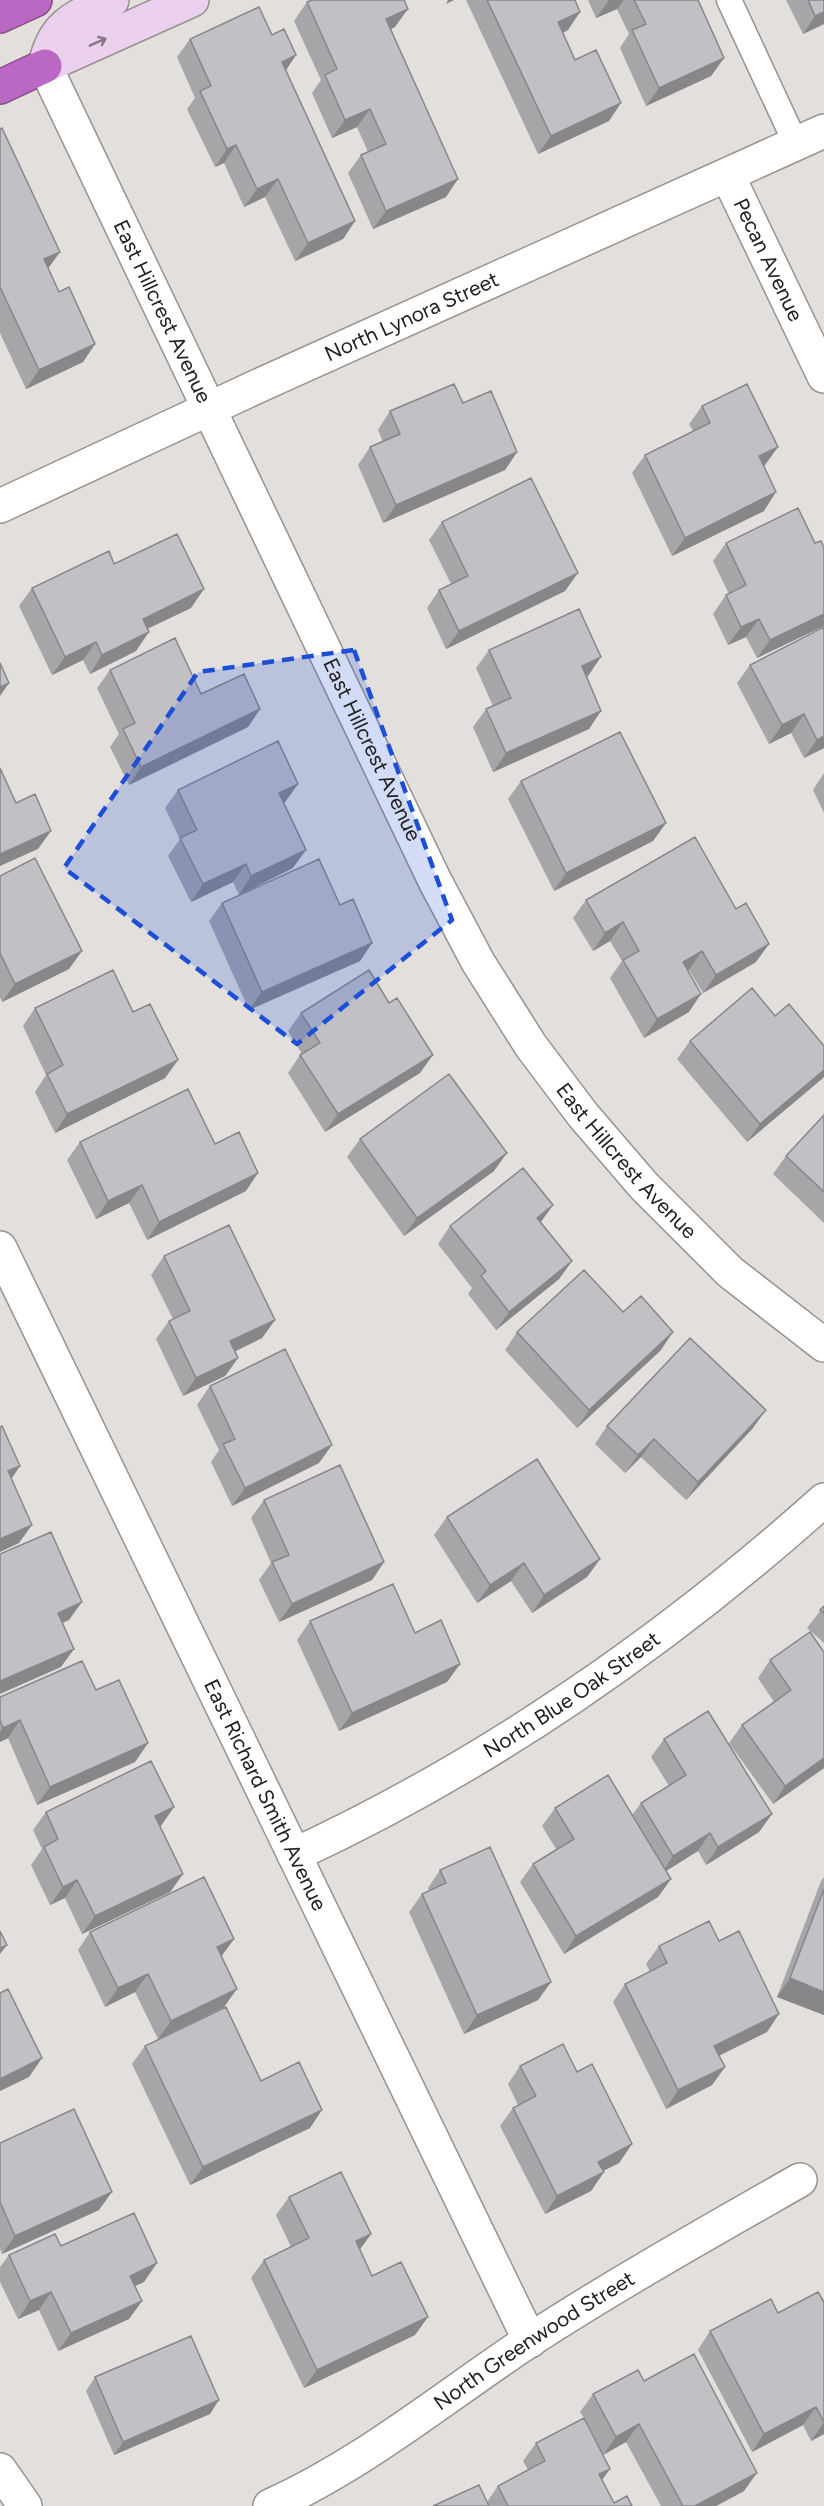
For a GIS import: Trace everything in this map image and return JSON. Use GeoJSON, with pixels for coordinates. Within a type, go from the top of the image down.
{"type":"FeatureCollection","features":[{"type":"Feature","properties":{"kind":"highway"},"geometry":{"type":"LineString","coordinates":[[0,16],[35,0]]}},
{"type":"Feature","properties":{"kind":"highway"},"geometry":{"type":"LineString","coordinates":[[0,87],[45,66]]}},
{"type":"Feature","properties":{"kind":"main road"},"geometry":{"type":"LineString","coordinates":[[45,66],[49,47],[62,29],[88,11],[112,0]]}},
{"type":"Feature","properties":{"kind":"main road"},"geometry":{"type":"LineString","coordinates":[[45,66],[192,0]]}},
{"type":"Feature","properties":{"kind":"street","name":"East Hillcrest Avenue"},"geometry":{"type":"LineString","coordinates":[[45,66],[435,881],[478,962],[531,1046],[583,1115],[645,1186],[730,1272],[824,1345]]}},
{"type":"Feature","properties":{"kind":"street","name":"North Lynora Street"},"geometry":{"type":"LineString","coordinates":[[0,506],[810,138]]}},
{"type":"Feature","properties":{"kind":"street","name":"Pecan Avenue"},"geometry":{"type":"LineString","coordinates":[[728,176],[824,376]]}},
{"type":"Feature","properties":{"kind":"street","name":"East Richard Smith Avenue"},"geometry":{"type":"LineString","coordinates":[[0,1248],[530,2341]]}},
{"type":"Feature","properties":{"kind":"street","name":"North Blue Oak Street"},"geometry":{"type":"LineString","coordinates":[[294,1855],[339,1834],[515,1734],[609,1671],[787,1533],[824,1500]]}},
{"type":"Feature","properties":{"kind":"street","name":"North Greenwood Street"},"geometry":{"type":"LineString","coordinates":[[270,2506],[306,2490],[396,2435],[530,2341],[639,2273],[800,2180]]}},
{"type":"Feature","properties":{"kind":"street"},"geometry":{"type":"LineString","coordinates":[[0,2470],[25,2506]]}},
{"type":"Feature","properties":{"kind":"lane"},"geometry":{"type":"LineString","coordinates":[[729,0],[810,138]]}},
{"type":"Feature","properties":{"kind":"highlighted area"},"geometry":{"type":"Polygon","coordinates":[[[354,650],[452,920],[297,1044],[64,868],[198,672],[354,650]]]}},
{"type":"Feature","properties":{"kind":"building"},"geometry":{"type":"Polygon","coordinates":[[[312,0],[404,0],[408,9],[386,19],[458,179],[386,211],[361,155],[386,144],[370,109],[345,120],[325,75],[337,69],[307,2],[312,0]]]}},
{"type":"Feature","properties":{"kind":"building"},"geometry":{"type":"Polygon","coordinates":[[[487,0],[575,0],[580,12],[558,22],[575,60],[596,50],[621,103],[551,136],[487,0]]]}},
{"type":"Feature","properties":{"kind":"building"},"geometry":{"type":"Polygon","coordinates":[[[634,0],[698,0],[724,58],[659,88],[632,30],[646,24],[634,0]]]}},
{"type":"Feature","properties":{"kind":"building"},"geometry":{"type":"Polygon","coordinates":[[[808,0],[824,0],[824,12],[815,16],[808,0]]]}},
{"type":"Feature","properties":{"kind":"building"},"geometry":{"type":"Polygon","coordinates":[[[259,7],[272,35],[284,29],[296,55],[282,62],[355,221],[308,243],[278,179],[257,189],[236,145],[227,149],[200,91],[211,86],[190,39],[259,7]]]}},
{"type":"Feature","properties":{"kind":"building"},"geometry":{"type":"Polygon","coordinates":[[[2,128],[60,252],[44,259],[59,292],[69,287],[95,344],[39,370],[0,287],[0,129],[2,128]]]}},
{"type":"Feature","properties":{"kind":"building"},"geometry":{"type":"Polygon","coordinates":[[[454,384],[463,403],[491,391],[517,452],[396,505],[370,447],[400,434],[390,411],[454,384]]]}},
{"type":"Feature","properties":{"kind":"building"},"geometry":{"type":"Polygon","coordinates":[[[747,384],[778,447],[759,456],[776,492],[685,538],[645,455],[710,423],[702,406],[747,384]]]}},
{"type":"Feature","properties":{"kind":"building"},"geometry":{"type":"Polygon","coordinates":[[[531,478],[578,573],[459,631],[439,590],[468,576],[442,522],[531,478]]]}},
{"type":"Feature","properties":{"kind":"building"},"geometry":{"type":"Polygon","coordinates":[[[798,508],[815,543],[821,541],[824,548],[824,614],[770,640],[759,619],[741,627],[726,595],[746,585],[726,543],[798,508]]]}},
{"type":"Feature","properties":{"kind":"building"},"geometry":{"type":"Polygon","coordinates":[[[177,534],[204,589],[143,619],[149,632],[102,655],[96,642],[65,657],[32,588],[109,551],[114,564],[177,534]]]}},
{"type":"Feature","properties":{"kind":"building"},"geometry":{"type":"Polygon","coordinates":[[[579,609],[601,657],[582,666],[601,711],[506,753],[486,709],[511,698],[489,650],[579,609]]]}},
{"type":"Feature","properties":{"kind":"building"},"geometry":{"type":"Polygon","coordinates":[[[824,627],[824,736],[817,740],[804,714],[782,725],[750,665],[824,627]]]}},
{"type":"Feature","properties":{"kind":"building"},"geometry":{"type":"Polygon","coordinates":[[[175,638],[201,694],[244,674],[260,709],[141,767],[123,729],[135,723],[110,670],[175,638]]]}},
{"type":"Feature","properties":{"kind":"building"},"geometry":{"type":"Polygon","coordinates":[[[0,663],[9,683],[0,687],[0,663]]]}},
{"type":"Feature","properties":{"kind":"building"},"geometry":{"type":"Polygon","coordinates":[[[620,732],[666,823],[566,873],[521,781],[620,732]]]}},
{"type":"Feature","properties":{"kind":"building"},"geometry":{"type":"Polygon","coordinates":[[[278,741],[298,784],[279,793],[306,850],[251,876],[246,864],[203,884],[180,838],[197,830],[178,790],[278,741]]]}},
{"type":"Feature","properties":{"kind":"building"},"geometry":{"type":"Polygon","coordinates":[[[0,768],[16,803],[35,794],[51,831],[0,854],[0,768]]]}},
{"type":"Feature","properties":{"kind":"building"},"geometry":{"type":"Polygon","coordinates":[[[695,837],[736,909],[746,903],[769,944],[716,975],[702,951],[683,962],[701,994],[657,1019],[623,960],[639,951],[623,922],[605,933],[586,900],[695,837]]]}},
{"type":"Feature","properties":{"kind":"building"},"geometry":{"type":"Polygon","coordinates":[[[35,858],[82,951],[15,984],[0,953],[0,876],[35,858]]]}},
{"type":"Feature","properties":{"kind":"building"},"geometry":{"type":"Polygon","coordinates":[[[319,859],[340,905],[353,899],[372,943],[262,992],[222,903],[319,859]]]}},
{"type":"Feature","properties":{"kind":"building"},"geometry":{"type":"Polygon","coordinates":[[[113,970],[133,1012],[150,1004],[178,1060],[67,1114],[47,1074],[63,1065],[35,1008],[113,970]]]}},
{"type":"Feature","properties":{"kind":"building"},"geometry":{"type":"Polygon","coordinates":[[[369,970],[389,1003],[397,998],[433,1055],[338,1114],[300,1055],[320,1043],[301,1013],[369,970]]]}},
{"type":"Feature","properties":{"kind":"building"},"geometry":{"type":"Polygon","coordinates":[[[752,988],[775,1016],[789,1004],[824,1046],[824,1070],[760,1124],[690,1041],[752,988]]]}},
{"type":"Feature","properties":{"kind":"building"},"geometry":{"type":"Polygon","coordinates":[[[449,1074],[507,1153],[417,1218],[360,1139],[449,1074]]]}},
{"type":"Feature","properties":{"kind":"building"},"geometry":{"type":"Polygon","coordinates":[[[188,1089],[215,1144],[239,1132],[258,1173],[159,1222],[142,1185],[108,1201],[80,1142],[188,1089]]]}},
{"type":"Feature","properties":{"kind":"building"},"geometry":{"type":"Polygon","coordinates":[[[824,1115],[824,1192],[786,1156],[824,1115]]]}},
{"type":"Feature","properties":{"kind":"building"},"geometry":{"type":"Polygon","coordinates":[[[523,1168],[553,1205],[537,1218],[572,1261],[509,1312],[481,1276],[486,1271],[450,1226],[523,1168]]]}},
{"type":"Feature","properties":{"kind":"building"},"geometry":{"type":"Polygon","coordinates":[[[229,1225],[275,1320],[230,1341],[238,1358],[196,1378],[169,1321],[190,1311],[164,1256],[229,1225]]]}},
{"type":"Feature","properties":{"kind":"building"},"geometry":{"type":"Polygon","coordinates":[[[584,1270],[623,1312],[641,1296],[673,1332],[589,1410],[517,1332],[584,1270]]]}},
{"type":"Feature","properties":{"kind":"building"},"geometry":{"type":"Polygon","coordinates":[[[690,1338],[766,1410],[698,1482],[654,1439],[638,1455],[607,1426],[690,1338]]]}},
{"type":"Feature","properties":{"kind":"building"},"geometry":{"type":"Polygon","coordinates":[[[285,1349],[332,1445],[245,1488],[223,1444],[235,1439],[210,1386],[285,1349]]]}},
{"type":"Feature","properties":{"kind":"building"},"geometry":{"type":"Polygon","coordinates":[[[2,1426],[20,1466],[8,1471],[32,1525],[0,1539],[0,1427],[2,1426]]]}},
{"type":"Feature","properties":{"kind":"building"},"geometry":{"type":"Polygon","coordinates":[[[537,1459],[600,1559],[544,1595],[524,1563],[490,1585],[447,1517],[537,1459]]]}},
{"type":"Feature","properties":{"kind":"building"},"geometry":{"type":"Polygon","coordinates":[[[340,1465],[384,1562],[292,1604],[272,1562],[289,1555],[264,1500],[340,1465]]]}},
{"type":"Feature","properties":{"kind":"building"},"geometry":{"type":"Polygon","coordinates":[[[51,1532],[82,1602],[58,1613],[74,1649],[0,1681],[0,1554],[51,1532]]]}},
{"type":"Feature","properties":{"kind":"building"},"geometry":{"type":"Polygon","coordinates":[[[393,1584],[415,1633],[441,1620],[460,1664],[352,1713],[310,1621],[393,1584]]]}},
{"type":"Feature","properties":{"kind":"building"},"geometry":{"type":"Polygon","coordinates":[[[810,1632],[824,1652],[824,1758],[785,1786],[742,1725],[791,1690],[770,1660],[810,1632]]]}},
{"type":"Feature","properties":{"kind":"building"},"geometry":{"type":"Polygon","coordinates":[[[82,1661],[96,1690],[119,1680],[148,1743],[50,1787],[20,1720],[3,1728],[0,1720],[0,1697],[82,1661]]]}},
{"type":"Feature","properties":{"kind":"building"},"geometry":{"type":"Polygon","coordinates":[[[708,1711],[772,1814],[718,1847],[710,1833],[673,1856],[641,1803],[686,1775],[664,1739],[708,1711]]]}},
{"type":"Feature","properties":{"kind":"building"},"geometry":{"type":"Polygon","coordinates":[[[151,1761],[174,1807],[155,1816],[183,1874],[95,1916],[77,1880],[63,1887],[44,1847],[58,1839],[46,1812],[151,1761]]]}},
{"type":"Feature","properties":{"kind":"building"},"geometry":{"type":"Polygon","coordinates":[[[608,1775],[671,1879],[576,1936],[533,1864],[574,1839],[555,1808],[608,1775]]]}},
{"type":"Feature","properties":{"kind":"building"},"geometry":{"type":"Polygon","coordinates":[[[490,1847],[551,1982],[477,2015],[422,1894],[446,1883],[440,1870],[490,1847]]]}},
{"type":"Feature","properties":{"kind":"building"},"geometry":{"type":"Polygon","coordinates":[[[204,1877],[234,1939],[217,1947],[237,1989],[171,2021],[148,1974],[118,1988],[90,1932],[204,1877]]]}},
{"type":"Feature","properties":{"kind":"building"},"geometry":{"type":"Polygon","coordinates":[[[824,1889],[824,1992],[790,1978],[824,1889]]]}},
{"type":"Feature","properties":{"kind":"building"},"geometry":{"type":"Polygon","coordinates":[[[709,1921],[719,1941],[739,1931],[779,2014],[714,2046],[725,2067],[678,2090],[625,1984],[667,1963],[659,1946],[709,1921]]]}},
{"type":"Feature","properties":{"kind":"building"},"geometry":{"type":"Polygon","coordinates":[[[0,1931],[7,1945],[0,1948],[0,1931]]]}},
{"type":"Feature","properties":{"kind":"building"},"geometry":{"type":"Polygon","coordinates":[[[8,1989],[42,2058],[0,2079],[0,1993],[8,1989]]]}},
{"type":"Feature","properties":{"kind":"building"},"geometry":{"type":"Polygon","coordinates":[[[226,2007],[261,2081],[299,2062],[322,2110],[203,2167],[145,2046],[226,2007]]]}},
{"type":"Feature","properties":{"kind":"building"},"geometry":{"type":"Polygon","coordinates":[[[563,2044],[577,2072],[592,2064],[632,2144],[598,2162],[604,2172],[557,2196],[513,2108],[536,2096],[520,2066],[563,2044]]]}},
{"type":"Feature","properties":{"kind":"building"},"geometry":{"type":"Polygon","coordinates":[[[74,2109],[112,2192],[15,2236],[0,2202],[0,2143],[74,2109]]]}},
{"type":"Feature","properties":{"kind":"building"},"geometry":{"type":"Polygon","coordinates":[[[341,2172],[371,2234],[356,2241],[372,2276],[401,2262],[428,2317],[317,2370],[264,2260],[309,2238],[289,2197],[341,2172]]]}},
{"type":"Feature","properties":{"kind":"building"},"geometry":{"type":"Polygon","coordinates":[[[134,2213],[157,2263],[130,2276],[142,2301],[71,2333],[51,2292],[30,2301],[9,2255],[55,2234],[61,2246],[134,2213]]]}},
{"type":"Feature","properties":{"kind":"building"},"geometry":{"type":"Polygon","coordinates":[[[818,2292],[824,2302],[824,2422],[816,2407],[764,2434],[710,2331],[771,2299],[778,2313],[818,2292]]]}},
{"type":"Feature","properties":{"kind":"building"},"geometry":{"type":"Polygon","coordinates":[[[191,2336],[219,2400],[123,2442],[95,2377],[191,2336]]]}},
{"type":"Feature","properties":{"kind":"building"},"geometry":{"type":"Polygon","coordinates":[[[694,2354],[757,2473],[695,2506],[683,2506],[639,2424],[616,2437],[593,2394],[638,2370],[644,2381],[694,2354]]]}},
{"type":"Feature","properties":{"kind":"building"},"geometry":{"type":"Polygon","coordinates":[[[584,2418],[610,2469],[599,2474],[614,2503],[627,2496],[632,2506],[508,2506],[498,2486],[545,2461],[536,2443],[584,2418]]]}},
{"type":"Feature","properties":{"kind":"building"},"geometry":{"type":"Polygon","coordinates":[[[479,2485],[489,2506],[433,2506],[479,2485]]]}}]}
